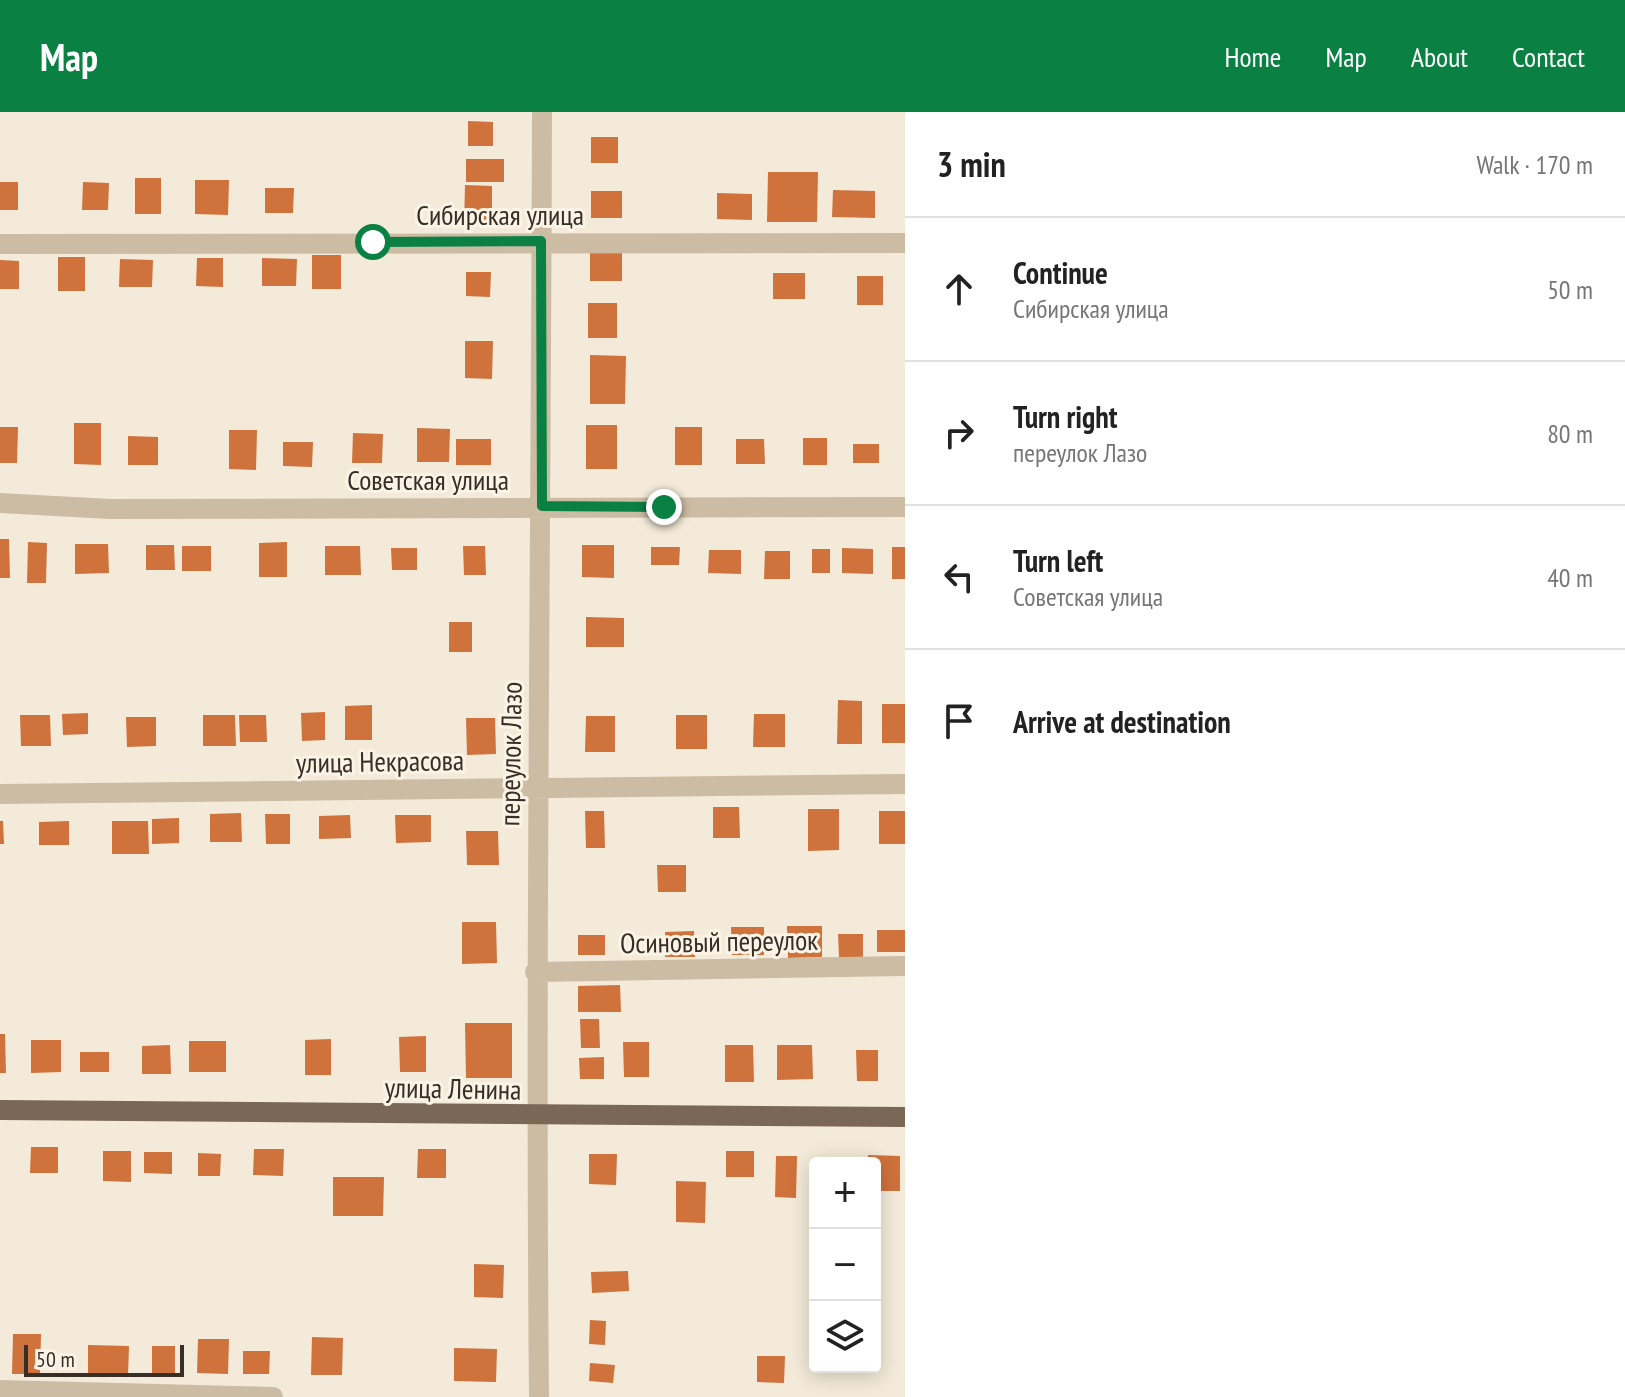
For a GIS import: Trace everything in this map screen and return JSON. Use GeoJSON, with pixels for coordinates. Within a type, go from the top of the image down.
{"type":"FeatureCollection","features":[{"type":"Feature","properties":{"kind":"main road","name":"улица Ленина"},"geometry":{"type":"LineString","coordinates":[[0,1110],[536,1117],[905,1117]]}},
{"type":"Feature","properties":{"kind":"street","name":"переулок Лазо"},"geometry":{"type":"LineString","coordinates":[[539,1397],[535,972],[542,506],[542,112]]}},
{"type":"Feature","properties":{"kind":"street","name":"Сибирская улица"},"geometry":{"type":"LineString","coordinates":[[0,244],[541,241],[905,243]]}},
{"type":"Feature","properties":{"kind":"street","name":"Советская улица"},"geometry":{"type":"LineString","coordinates":[[0,503],[110,509],[905,507]]}},
{"type":"Feature","properties":{"kind":"street","name":"улица Некрасова"},"geometry":{"type":"LineString","coordinates":[[0,794],[905,784]]}},
{"type":"Feature","properties":{"kind":"street","name":"Осиновый переулок"},"geometry":{"type":"LineString","coordinates":[[535,972],[905,966]]}},
{"type":"Feature","properties":{"kind":"street"},"geometry":{"type":"LineString","coordinates":[[0,1390],[273,1397]]}},
{"type":"Feature","properties":{"kind":"building"},"geometry":{"type":"Polygon","coordinates":[[[468,121],[493,122],[493,146],[468,146],[468,121]]]}},
{"type":"Feature","properties":{"kind":"building"},"geometry":{"type":"Polygon","coordinates":[[[591,137],[618,137],[618,163],[591,163],[591,137]]]}},
{"type":"Feature","properties":{"kind":"building"},"geometry":{"type":"Polygon","coordinates":[[[466,159],[504,159],[504,182],[466,182],[466,159]]]}},
{"type":"Feature","properties":{"kind":"building"},"geometry":{"type":"Polygon","coordinates":[[[768,172],[818,172],[817,222],[767,222],[768,172]]]}},
{"type":"Feature","properties":{"kind":"building"},"geometry":{"type":"Polygon","coordinates":[[[135,178],[161,178],[161,214],[135,214],[135,178]]]}},
{"type":"Feature","properties":{"kind":"building"},"geometry":{"type":"Polygon","coordinates":[[[195,180],[229,180],[228,215],[195,214],[195,180]]]}},
{"type":"Feature","properties":{"kind":"building"},"geometry":{"type":"Polygon","coordinates":[[[0,182],[18,182],[18,210],[0,210],[0,182]]]}},
{"type":"Feature","properties":{"kind":"building"},"geometry":{"type":"Polygon","coordinates":[[[83,182],[109,183],[108,210],[82,210],[83,182]]]}},
{"type":"Feature","properties":{"kind":"building"},"geometry":{"type":"Polygon","coordinates":[[[465,185],[492,186],[492,225],[464,224],[465,185]]]}},
{"type":"Feature","properties":{"kind":"building"},"geometry":{"type":"Polygon","coordinates":[[[265,188],[294,188],[293,213],[265,213],[265,188]]]}},
{"type":"Feature","properties":{"kind":"building"},"geometry":{"type":"Polygon","coordinates":[[[833,190],[875,191],[875,218],[832,217],[833,190]]]}},
{"type":"Feature","properties":{"kind":"building"},"geometry":{"type":"Polygon","coordinates":[[[591,191],[622,191],[622,218],[591,218],[591,191]]]}},
{"type":"Feature","properties":{"kind":"building"},"geometry":{"type":"Polygon","coordinates":[[[717,193],[752,194],[752,220],[717,219],[717,193]]]}},
{"type":"Feature","properties":{"kind":"building"},"geometry":{"type":"Polygon","coordinates":[[[590,245],[622,245],[622,281],[590,281],[590,245]]]}},
{"type":"Feature","properties":{"kind":"building"},"geometry":{"type":"Polygon","coordinates":[[[312,255],[341,255],[341,289],[312,289],[312,255]]]}},
{"type":"Feature","properties":{"kind":"building"},"geometry":{"type":"Polygon","coordinates":[[[58,257],[85,257],[85,291],[58,291],[58,257]]]}},
{"type":"Feature","properties":{"kind":"building"},"geometry":{"type":"Polygon","coordinates":[[[197,258],[223,258],[223,287],[196,286],[197,258]]]}},
{"type":"Feature","properties":{"kind":"building"},"geometry":{"type":"Polygon","coordinates":[[[262,258],[297,259],[296,286],[262,286],[262,258]]]}},
{"type":"Feature","properties":{"kind":"building"},"geometry":{"type":"Polygon","coordinates":[[[120,259],[153,260],[152,287],[119,287],[120,259]]]}},
{"type":"Feature","properties":{"kind":"building"},"geometry":{"type":"Polygon","coordinates":[[[0,260],[19,261],[19,289],[0,289],[0,260]]]}},
{"type":"Feature","properties":{"kind":"building"},"geometry":{"type":"Polygon","coordinates":[[[466,272],[491,272],[490,297],[466,296],[466,272]]]}},
{"type":"Feature","properties":{"kind":"building"},"geometry":{"type":"Polygon","coordinates":[[[773,273],[805,273],[805,299],[773,299],[773,273]]]}},
{"type":"Feature","properties":{"kind":"building"},"geometry":{"type":"Polygon","coordinates":[[[857,276],[883,276],[883,305],[857,305],[857,276]]]}},
{"type":"Feature","properties":{"kind":"building"},"geometry":{"type":"Polygon","coordinates":[[[588,303],[617,303],[617,338],[588,338],[588,303]]]}},
{"type":"Feature","properties":{"kind":"building"},"geometry":{"type":"Polygon","coordinates":[[[465,341],[493,341],[492,379],[465,378],[465,341]]]}},
{"type":"Feature","properties":{"kind":"building"},"geometry":{"type":"Polygon","coordinates":[[[590,355],[626,356],[625,404],[590,404],[590,355]]]}},
{"type":"Feature","properties":{"kind":"building"},"geometry":{"type":"Polygon","coordinates":[[[74,423],[101,423],[101,465],[74,464],[74,423]]]}},
{"type":"Feature","properties":{"kind":"building"},"geometry":{"type":"Polygon","coordinates":[[[586,425],[617,425],[617,469],[586,469],[586,425]]]}},
{"type":"Feature","properties":{"kind":"building"},"geometry":{"type":"Polygon","coordinates":[[[0,427],[18,427],[17,463],[0,463],[0,427]]]}},
{"type":"Feature","properties":{"kind":"building"},"geometry":{"type":"Polygon","coordinates":[[[675,427],[702,427],[702,465],[675,465],[675,427]]]}},
{"type":"Feature","properties":{"kind":"building"},"geometry":{"type":"Polygon","coordinates":[[[417,428],[450,429],[449,462],[417,462],[417,428]]]}},
{"type":"Feature","properties":{"kind":"building"},"geometry":{"type":"Polygon","coordinates":[[[229,430],[257,430],[256,470],[229,469],[229,430]]]}},
{"type":"Feature","properties":{"kind":"building"},"geometry":{"type":"Polygon","coordinates":[[[353,433],[383,434],[382,463],[352,463],[353,433]]]}},
{"type":"Feature","properties":{"kind":"building"},"geometry":{"type":"Polygon","coordinates":[[[128,436],[158,437],[158,465],[128,465],[128,436]]]}},
{"type":"Feature","properties":{"kind":"building"},"geometry":{"type":"Polygon","coordinates":[[[803,438],[827,438],[827,465],[803,465],[803,438]]]}},
{"type":"Feature","properties":{"kind":"building"},"geometry":{"type":"Polygon","coordinates":[[[456,439],[491,439],[491,465],[456,465],[456,439]]]}},
{"type":"Feature","properties":{"kind":"building"},"geometry":{"type":"Polygon","coordinates":[[[736,439],[764,439],[765,464],[736,464],[736,439]]]}},
{"type":"Feature","properties":{"kind":"building"},"geometry":{"type":"Polygon","coordinates":[[[283,442],[313,442],[312,467],[283,466],[283,442]]]}},
{"type":"Feature","properties":{"kind":"building"},"geometry":{"type":"Polygon","coordinates":[[[853,444],[879,444],[879,463],[853,463],[853,444]]]}},
{"type":"Feature","properties":{"kind":"building"},"geometry":{"type":"Polygon","coordinates":[[[0,539],[9,539],[10,578],[0,578],[0,539]]]}},
{"type":"Feature","properties":{"kind":"building"},"geometry":{"type":"Polygon","coordinates":[[[28,542],[47,543],[46,583],[27,583],[28,542]]]}},
{"type":"Feature","properties":{"kind":"building"},"geometry":{"type":"Polygon","coordinates":[[[287,542],[287,577],[259,577],[259,543],[287,542]]]}},
{"type":"Feature","properties":{"kind":"building"},"geometry":{"type":"Polygon","coordinates":[[[75,544],[108,544],[109,573],[75,574],[75,544]]]}},
{"type":"Feature","properties":{"kind":"building"},"geometry":{"type":"Polygon","coordinates":[[[146,545],[174,545],[175,570],[146,570],[146,545]]]}},
{"type":"Feature","properties":{"kind":"building"},"geometry":{"type":"Polygon","coordinates":[[[582,545],[614,545],[614,578],[582,577],[582,545]]]}},
{"type":"Feature","properties":{"kind":"building"},"geometry":{"type":"Polygon","coordinates":[[[182,546],[211,546],[211,571],[182,571],[182,546]]]}},
{"type":"Feature","properties":{"kind":"building"},"geometry":{"type":"Polygon","coordinates":[[[325,546],[360,546],[361,575],[325,575],[325,546]]]}},
{"type":"Feature","properties":{"kind":"building"},"geometry":{"type":"Polygon","coordinates":[[[463,546],[485,546],[486,575],[464,575],[463,546]]]}},
{"type":"Feature","properties":{"kind":"building"},"geometry":{"type":"Polygon","coordinates":[[[651,547],[680,547],[679,565],[651,565],[651,547]]]}},
{"type":"Feature","properties":{"kind":"building"},"geometry":{"type":"Polygon","coordinates":[[[892,547],[905,547],[905,579],[892,579],[892,547]]]}},
{"type":"Feature","properties":{"kind":"building"},"geometry":{"type":"Polygon","coordinates":[[[391,548],[417,548],[417,570],[392,570],[391,548]]]}},
{"type":"Feature","properties":{"kind":"building"},"geometry":{"type":"Polygon","coordinates":[[[842,548],[873,549],[873,574],[842,573],[842,548]]]}},
{"type":"Feature","properties":{"kind":"building"},"geometry":{"type":"Polygon","coordinates":[[[812,549],[830,549],[830,573],[812,573],[812,549]]]}},
{"type":"Feature","properties":{"kind":"building"},"geometry":{"type":"Polygon","coordinates":[[[709,550],[741,550],[741,574],[708,573],[709,550]]]}},
{"type":"Feature","properties":{"kind":"building"},"geometry":{"type":"Polygon","coordinates":[[[765,551],[790,551],[790,579],[764,579],[765,551]]]}},
{"type":"Feature","properties":{"kind":"building"},"geometry":{"type":"Polygon","coordinates":[[[586,617],[624,618],[624,647],[586,647],[586,617]]]}},
{"type":"Feature","properties":{"kind":"building"},"geometry":{"type":"Polygon","coordinates":[[[449,622],[472,622],[472,652],[449,652],[449,622]]]}},
{"type":"Feature","properties":{"kind":"building"},"geometry":{"type":"Polygon","coordinates":[[[838,700],[862,701],[862,744],[837,744],[838,700]]]}},
{"type":"Feature","properties":{"kind":"building"},"geometry":{"type":"Polygon","coordinates":[[[882,704],[905,704],[905,743],[882,743],[882,704]]]}},
{"type":"Feature","properties":{"kind":"building"},"geometry":{"type":"Polygon","coordinates":[[[372,705],[372,740],[345,740],[345,706],[372,705]]]}},
{"type":"Feature","properties":{"kind":"building"},"geometry":{"type":"Polygon","coordinates":[[[325,712],[325,740],[302,741],[301,713],[325,712]]]}},
{"type":"Feature","properties":{"kind":"building"},"geometry":{"type":"Polygon","coordinates":[[[88,713],[88,734],[63,735],[62,714],[88,713]]]}},
{"type":"Feature","properties":{"kind":"building"},"geometry":{"type":"Polygon","coordinates":[[[754,714],[785,714],[785,747],[753,747],[754,714]]]}},
{"type":"Feature","properties":{"kind":"building"},"geometry":{"type":"Polygon","coordinates":[[[20,715],[50,715],[51,746],[21,746],[20,715]]]}},
{"type":"Feature","properties":{"kind":"building"},"geometry":{"type":"Polygon","coordinates":[[[203,715],[235,715],[236,746],[203,746],[203,715]]]}},
{"type":"Feature","properties":{"kind":"building"},"geometry":{"type":"Polygon","coordinates":[[[239,715],[266,715],[267,742],[240,742],[239,715]]]}},
{"type":"Feature","properties":{"kind":"building"},"geometry":{"type":"Polygon","coordinates":[[[676,715],[707,715],[707,749],[676,749],[676,715]]]}},
{"type":"Feature","properties":{"kind":"building"},"geometry":{"type":"Polygon","coordinates":[[[586,716],[615,716],[615,752],[585,752],[586,716]]]}},
{"type":"Feature","properties":{"kind":"building"},"geometry":{"type":"Polygon","coordinates":[[[126,717],[156,717],[156,746],[127,747],[126,717]]]}},
{"type":"Feature","properties":{"kind":"building"},"geometry":{"type":"Polygon","coordinates":[[[466,718],[495,718],[496,754],[467,755],[466,718]]]}},
{"type":"Feature","properties":{"kind":"building"},"geometry":{"type":"Polygon","coordinates":[[[713,807],[739,807],[740,838],[713,838],[713,807]]]}},
{"type":"Feature","properties":{"kind":"building"},"geometry":{"type":"Polygon","coordinates":[[[808,809],[839,809],[839,850],[808,851],[808,809]]]}},
{"type":"Feature","properties":{"kind":"building"},"geometry":{"type":"Polygon","coordinates":[[[585,811],[604,811],[605,848],[586,848],[585,811]]]}},
{"type":"Feature","properties":{"kind":"building"},"geometry":{"type":"Polygon","coordinates":[[[879,811],[905,811],[905,844],[879,844],[879,811]]]}},
{"type":"Feature","properties":{"kind":"building"},"geometry":{"type":"Polygon","coordinates":[[[241,813],[242,842],[210,842],[210,814],[241,813]]]}},
{"type":"Feature","properties":{"kind":"building"},"geometry":{"type":"Polygon","coordinates":[[[265,814],[290,814],[290,844],[266,844],[265,814]]]}},
{"type":"Feature","properties":{"kind":"building"},"geometry":{"type":"Polygon","coordinates":[[[350,815],[351,838],[319,839],[319,816],[350,815]]]}},
{"type":"Feature","properties":{"kind":"building"},"geometry":{"type":"Polygon","coordinates":[[[395,815],[431,815],[431,842],[396,843],[395,815]]]}},
{"type":"Feature","properties":{"kind":"building"},"geometry":{"type":"Polygon","coordinates":[[[179,818],[179,843],[152,844],[152,819],[179,818]]]}},
{"type":"Feature","properties":{"kind":"building"},"geometry":{"type":"Polygon","coordinates":[[[0,821],[3,821],[4,844],[0,844],[0,821]]]}},
{"type":"Feature","properties":{"kind":"building"},"geometry":{"type":"Polygon","coordinates":[[[69,821],[69,845],[39,845],[39,822],[69,821]]]}},
{"type":"Feature","properties":{"kind":"building"},"geometry":{"type":"Polygon","coordinates":[[[112,821],[148,821],[149,854],[112,854],[112,821]]]}},
{"type":"Feature","properties":{"kind":"building"},"geometry":{"type":"Polygon","coordinates":[[[466,831],[498,831],[499,865],[467,865],[466,831]]]}},
{"type":"Feature","properties":{"kind":"building"},"geometry":{"type":"Polygon","coordinates":[[[657,865],[686,865],[686,892],[658,892],[657,865]]]}},
{"type":"Feature","properties":{"kind":"building"},"geometry":{"type":"Polygon","coordinates":[[[462,922],[496,922],[497,963],[462,964],[462,922]]]}},
{"type":"Feature","properties":{"kind":"building"},"geometry":{"type":"Polygon","coordinates":[[[787,926],[822,926],[822,957],[788,958],[787,926]]]}},
{"type":"Feature","properties":{"kind":"building"},"geometry":{"type":"Polygon","coordinates":[[[731,927],[764,927],[764,955],[732,955],[731,927]]]}},
{"type":"Feature","properties":{"kind":"building"},"geometry":{"type":"Polygon","coordinates":[[[877,930],[905,930],[905,952],[877,952],[877,930]]]}},
{"type":"Feature","properties":{"kind":"building"},"geometry":{"type":"Polygon","coordinates":[[[694,931],[695,957],[665,957],[665,932],[694,931]]]}},
{"type":"Feature","properties":{"kind":"building"},"geometry":{"type":"Polygon","coordinates":[[[838,934],[863,934],[863,957],[839,957],[838,934]]]}},
{"type":"Feature","properties":{"kind":"building"},"geometry":{"type":"Polygon","coordinates":[[[578,935],[605,935],[605,955],[578,955],[578,935]]]}},
{"type":"Feature","properties":{"kind":"building"},"geometry":{"type":"Polygon","coordinates":[[[620,985],[621,1012],[578,1012],[578,986],[620,985]]]}},
{"type":"Feature","properties":{"kind":"building"},"geometry":{"type":"Polygon","coordinates":[[[580,1019],[599,1019],[600,1048],[581,1048],[580,1019]]]}},
{"type":"Feature","properties":{"kind":"building"},"geometry":{"type":"Polygon","coordinates":[[[465,1023],[512,1023],[512,1078],[466,1078],[465,1023]]]}},
{"type":"Feature","properties":{"kind":"building"},"geometry":{"type":"Polygon","coordinates":[[[0,1034],[5,1034],[6,1073],[0,1073],[0,1034]]]}},
{"type":"Feature","properties":{"kind":"building"},"geometry":{"type":"Polygon","coordinates":[[[426,1036],[426,1072],[400,1072],[399,1037],[426,1036]]]}},
{"type":"Feature","properties":{"kind":"building"},"geometry":{"type":"Polygon","coordinates":[[[331,1039],[331,1075],[305,1075],[305,1040],[331,1039]]]}},
{"type":"Feature","properties":{"kind":"building"},"geometry":{"type":"Polygon","coordinates":[[[31,1040],[61,1040],[61,1072],[31,1073],[31,1040]]]}},
{"type":"Feature","properties":{"kind":"building"},"geometry":{"type":"Polygon","coordinates":[[[189,1041],[226,1041],[226,1072],[189,1072],[189,1041]]]}},
{"type":"Feature","properties":{"kind":"building"},"geometry":{"type":"Polygon","coordinates":[[[623,1042],[649,1042],[649,1077],[624,1077],[623,1042]]]}},
{"type":"Feature","properties":{"kind":"building"},"geometry":{"type":"Polygon","coordinates":[[[170,1045],[171,1074],[142,1074],[142,1046],[170,1045]]]}},
{"type":"Feature","properties":{"kind":"building"},"geometry":{"type":"Polygon","coordinates":[[[725,1045],[753,1045],[754,1082],[725,1082],[725,1045]]]}},
{"type":"Feature","properties":{"kind":"building"},"geometry":{"type":"Polygon","coordinates":[[[777,1045],[812,1045],[813,1079],[777,1080],[777,1045]]]}},
{"type":"Feature","properties":{"kind":"building"},"geometry":{"type":"Polygon","coordinates":[[[856,1050],[878,1050],[878,1081],[857,1081],[856,1050]]]}},
{"type":"Feature","properties":{"kind":"building"},"geometry":{"type":"Polygon","coordinates":[[[80,1052],[109,1052],[109,1072],[80,1072],[80,1052]]]}},
{"type":"Feature","properties":{"kind":"building"},"geometry":{"type":"Polygon","coordinates":[[[604,1057],[604,1079],[580,1079],[579,1058],[604,1057]]]}},
{"type":"Feature","properties":{"kind":"building"},"geometry":{"type":"Polygon","coordinates":[[[31,1147],[58,1147],[58,1173],[30,1173],[31,1147]]]}},
{"type":"Feature","properties":{"kind":"building"},"geometry":{"type":"Polygon","coordinates":[[[254,1149],[284,1149],[283,1176],[253,1175],[254,1149]]]}},
{"type":"Feature","properties":{"kind":"building"},"geometry":{"type":"Polygon","coordinates":[[[418,1149],[446,1149],[446,1178],[417,1178],[418,1149]]]}},
{"type":"Feature","properties":{"kind":"building"},"geometry":{"type":"Polygon","coordinates":[[[103,1151],[131,1151],[131,1182],[103,1181],[103,1151]]]}},
{"type":"Feature","properties":{"kind":"building"},"geometry":{"type":"Polygon","coordinates":[[[726,1151],[754,1151],[754,1177],[726,1177],[726,1151]]]}},
{"type":"Feature","properties":{"kind":"building"},"geometry":{"type":"Polygon","coordinates":[[[144,1152],[172,1152],[172,1174],[144,1173],[144,1152]]]}},
{"type":"Feature","properties":{"kind":"building"},"geometry":{"type":"Polygon","coordinates":[[[198,1153],[221,1154],[220,1176],[198,1176],[198,1153]]]}},
{"type":"Feature","properties":{"kind":"building"},"geometry":{"type":"Polygon","coordinates":[[[589,1154],[617,1154],[616,1185],[589,1184],[589,1154]]]}},
{"type":"Feature","properties":{"kind":"building"},"geometry":{"type":"Polygon","coordinates":[[[776,1156],[797,1156],[796,1198],[775,1197],[776,1156]]]}},
{"type":"Feature","properties":{"kind":"building"},"geometry":{"type":"Polygon","coordinates":[[[900,1156],[900,1191],[881,1191],[881,1157],[868,1157],[900,1156]]]}},
{"type":"Feature","properties":{"kind":"building"},"geometry":{"type":"Polygon","coordinates":[[[333,1177],[384,1177],[383,1216],[333,1216],[333,1177]]]}},
{"type":"Feature","properties":{"kind":"building"},"geometry":{"type":"Polygon","coordinates":[[[676,1181],[706,1182],[705,1223],[676,1222],[676,1181]]]}},
{"type":"Feature","properties":{"kind":"building"},"geometry":{"type":"Polygon","coordinates":[[[474,1264],[504,1265],[503,1298],[474,1297],[474,1264]]]}},
{"type":"Feature","properties":{"kind":"building"},"geometry":{"type":"Polygon","coordinates":[[[628,1271],[629,1291],[592,1293],[591,1272],[628,1271]]]}},
{"type":"Feature","properties":{"kind":"building"},"geometry":{"type":"Polygon","coordinates":[[[590,1320],[606,1321],[605,1345],[589,1344],[590,1320]]]}},
{"type":"Feature","properties":{"kind":"building"},"geometry":{"type":"Polygon","coordinates":[[[13,1334],[41,1334],[40,1374],[12,1374],[13,1334]]]}},
{"type":"Feature","properties":{"kind":"building"},"geometry":{"type":"Polygon","coordinates":[[[312,1337],[343,1338],[342,1375],[311,1375],[312,1337]]]}},
{"type":"Feature","properties":{"kind":"building"},"geometry":{"type":"Polygon","coordinates":[[[198,1339],[229,1339],[228,1374],[197,1373],[198,1339]]]}},
{"type":"Feature","properties":{"kind":"building"},"geometry":{"type":"Polygon","coordinates":[[[88,1345],[129,1346],[128,1376],[88,1375],[88,1345]]]}},
{"type":"Feature","properties":{"kind":"building"},"geometry":{"type":"Polygon","coordinates":[[[152,1346],[175,1346],[175,1375],[152,1374],[152,1346]]]}},
{"type":"Feature","properties":{"kind":"building"},"geometry":{"type":"Polygon","coordinates":[[[454,1348],[497,1349],[496,1382],[454,1381],[454,1348]]]}},
{"type":"Feature","properties":{"kind":"building"},"geometry":{"type":"Polygon","coordinates":[[[243,1351],[270,1351],[269,1374],[243,1374],[243,1351]]]}},
{"type":"Feature","properties":{"kind":"building"},"geometry":{"type":"Polygon","coordinates":[[[757,1356],[785,1356],[784,1383],[757,1382],[757,1356]]]}},
{"type":"Feature","properties":{"kind":"building"},"geometry":{"type":"Polygon","coordinates":[[[590,1363],[615,1365],[613,1383],[589,1381],[590,1363]]]}},
{"type":"Feature","properties":{"kind":"route"},"geometry":{"type":"LineString","coordinates":[[373,242],[541,241],[542,506],[664,507]]}}]}
